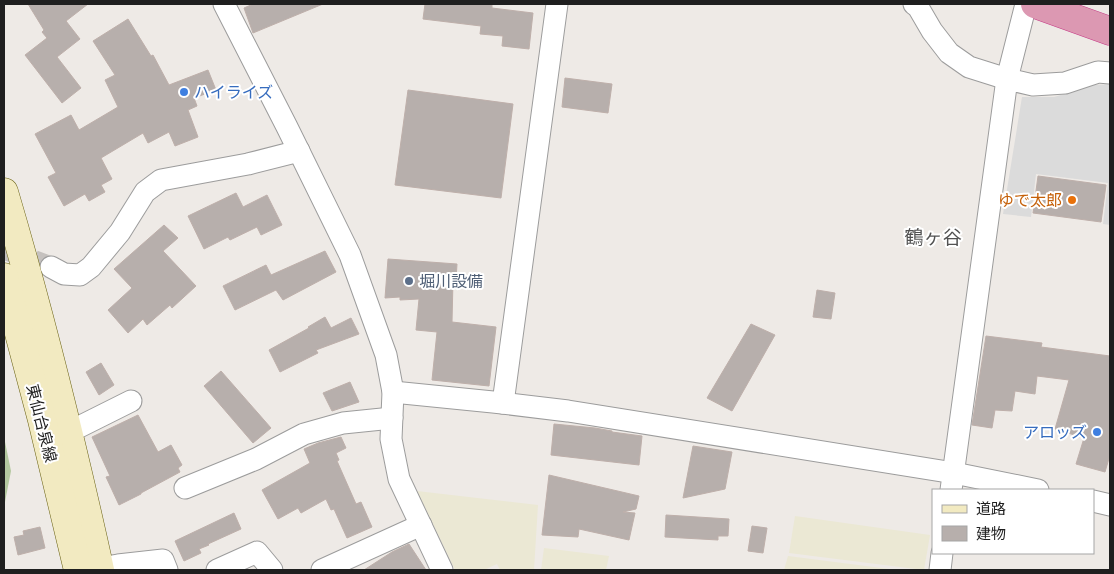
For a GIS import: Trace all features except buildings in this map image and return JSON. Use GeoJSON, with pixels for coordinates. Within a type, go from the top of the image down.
{"type":"FeatureCollection","features":[{"type":"Feature","properties":{"kind":"highway"},"geometry":{"type":"LineString","coordinates":[[1035,4],[1110,31]]}},
{"type":"Feature","properties":{"kind":"street"},"geometry":{"type":"LineString","coordinates":[[224,4],[350,255],[386,355],[393,392],[391,438],[399,479],[442,570]]}},
{"type":"Feature","properties":{"kind":"street"},"geometry":{"type":"LineString","coordinates":[[503,403],[557,4]]}},
{"type":"Feature","properties":{"kind":"street"},"geometry":{"type":"LineString","coordinates":[[914,4],[918,7],[948,53],[969,67],[1033,85],[1066,83],[1098,72],[1110,73]]}},
{"type":"Feature","properties":{"kind":"street"},"geometry":{"type":"LineString","coordinates":[[952,482],[1007,78],[1026,4]]}},
{"type":"Feature","properties":{"kind":"street"},"geometry":{"type":"LineString","coordinates":[[51,267],[64,274],[80,275],[91,266],[120,232],[145,192],[161,180],[248,164],[299,151]]}},
{"type":"Feature","properties":{"kind":"street"},"geometry":{"type":"LineString","coordinates":[[4,192],[20,245],[69,432],[93,570],[118,564],[163,560],[167,570]]}},
{"type":"Feature","properties":{"kind":"street","name":"東仙台泉線"},"geometry":{"type":"LineString","coordinates":[[4,277],[42,420],[93,570]]}},
{"type":"Feature","properties":{"kind":"street"},"geometry":{"type":"LineString","coordinates":[[393,392],[568,410],[952,482],[1027,489]]}},
{"type":"Feature","properties":{"kind":"street"},"geometry":{"type":"LineString","coordinates":[[69,432],[131,401]]}},
{"type":"Feature","properties":{"kind":"street"},"geometry":{"type":"LineString","coordinates":[[185,488],[256,459],[304,434],[343,422],[392,418]]}},
{"type":"Feature","properties":{"kind":"street"},"geometry":{"type":"LineString","coordinates":[[1094,502],[1110,505]]}},
{"type":"Feature","properties":{"kind":"street"},"geometry":{"type":"LineString","coordinates":[[322,570],[421,525]]}},
{"type":"Feature","properties":{"kind":"street"},"geometry":{"type":"LineString","coordinates":[[217,570],[257,552],[272,570]]}},
{"type":"Feature","properties":{"kind":"street"},"geometry":{"type":"LineString","coordinates":[[940,570],[942,554]]}},
{"type":"Feature","properties":{"kind":"shaded area"},"geometry":{"type":"Polygon","coordinates":[[[1110,84],[1110,225],[1103,224],[1108,183],[1036,174],[1031,217],[1003,214],[1022,97],[1054,97],[1094,85],[1110,84]]]}},
{"type":"Feature","properties":{"kind":"shaded area"},"geometry":{"type":"Polygon","coordinates":[[[417,491],[538,505],[534,570],[500,570],[497,564],[484,570],[455,570],[417,491]]]}},
{"type":"Feature","properties":{"kind":"shaded area"},"geometry":{"type":"Polygon","coordinates":[[[795,516],[930,535],[924,570],[789,553],[795,516]]]}},
{"type":"Feature","properties":{"kind":"shaded area"},"geometry":{"type":"Polygon","coordinates":[[[544,548],[609,556],[606,570],[541,570],[544,548]]]}},
{"type":"Feature","properties":{"kind":"shaded area"},"geometry":{"type":"Polygon","coordinates":[[[788,556],[897,570],[784,570],[788,556]]]}},
{"type":"Feature","properties":{"kind":"green space"},"geometry":{"type":"Polygon","coordinates":[[[4,437],[11,471],[4,507],[4,437]]]}},
{"type":"Feature","properties":{"kind":"tunnel"},"geometry":{"type":"LineString","coordinates":[[4,249],[51,267]]}},
{"type":"Feature","properties":{"kind":"place","name":"ハイライズ"},"geometry":{"type":"Point","coordinates":[184,92]}},
{"type":"Feature","properties":{"kind":"place","name":"ゆで太郎"},"geometry":{"type":"Point","coordinates":[1072,200]}},
{"type":"Feature","properties":{"kind":"place","name":"堀川設備"},"geometry":{"type":"Point","coordinates":[409,281]}},
{"type":"Feature","properties":{"kind":"place","name":"アロッズ"},"geometry":{"type":"Point","coordinates":[1097,432]}},
{"type":"Feature","properties":{"kind":"district","name":"鶴ヶ谷"},"geometry":{"type":"Point","coordinates":[933,237]}}]}
